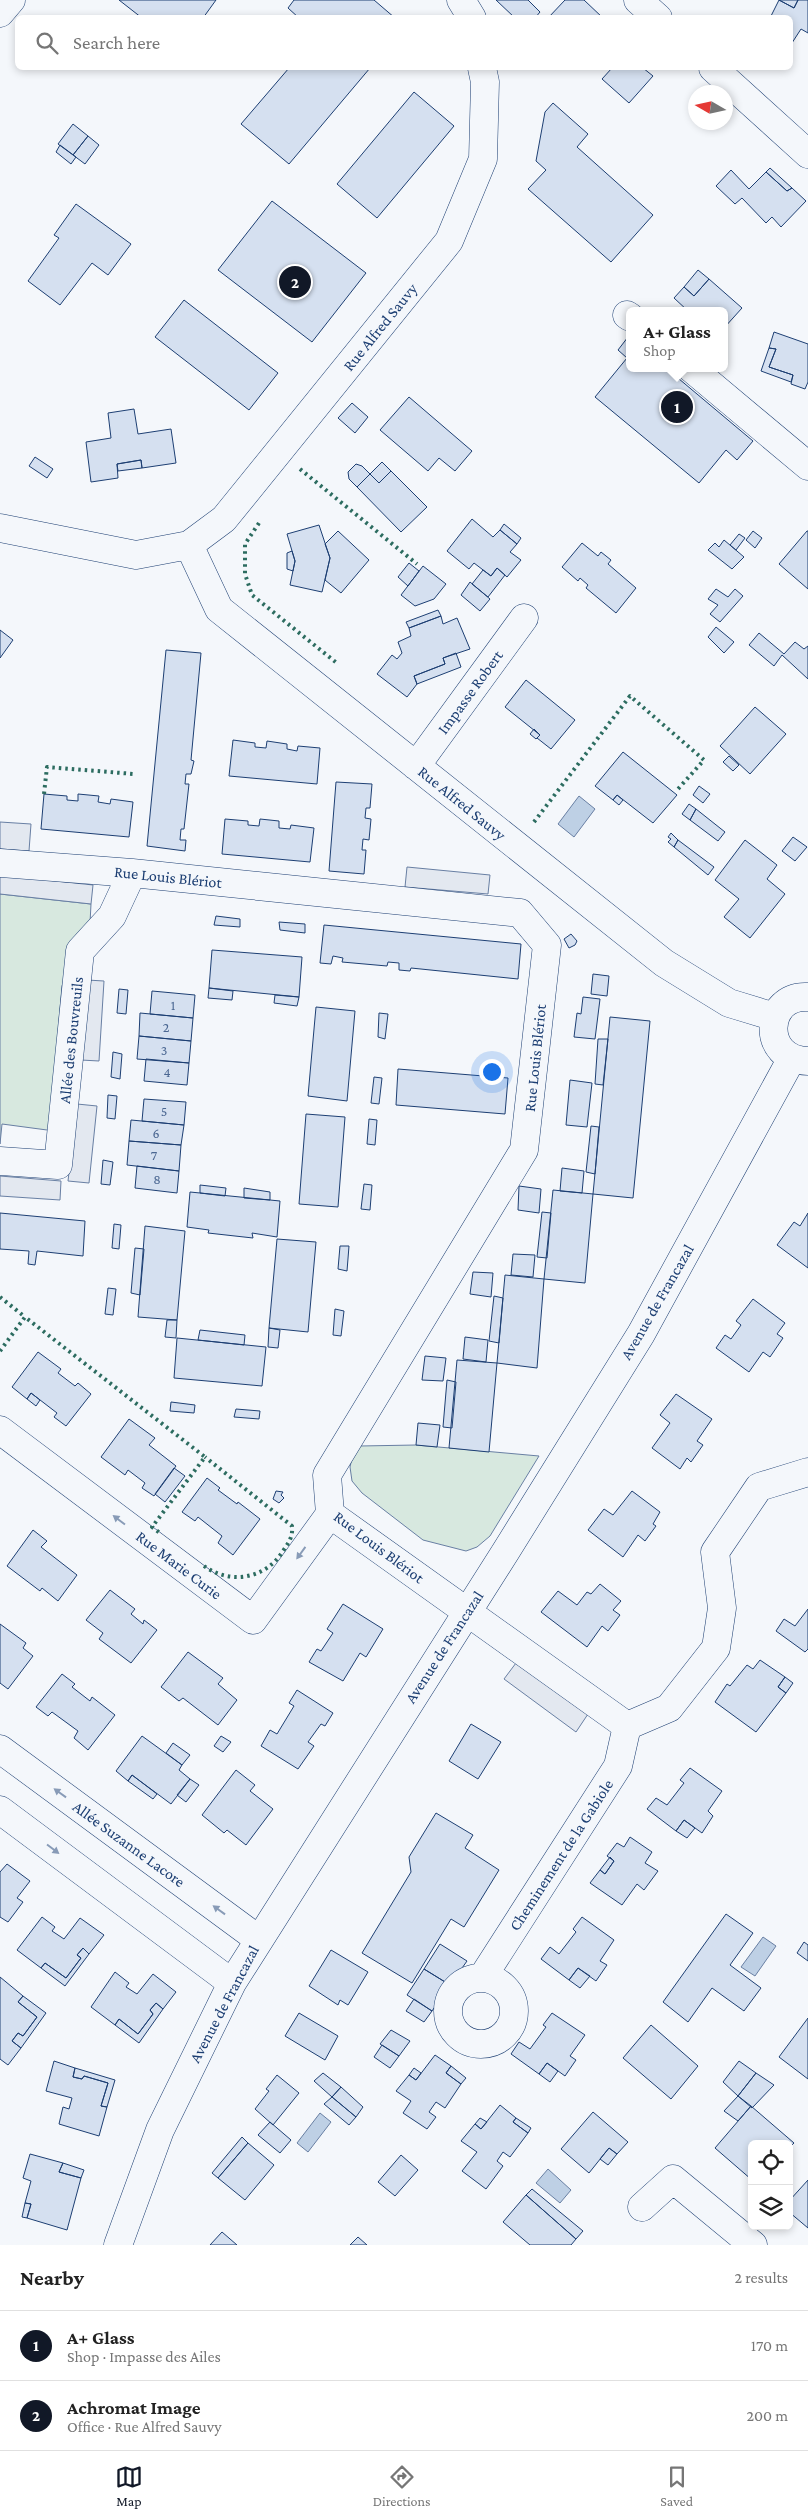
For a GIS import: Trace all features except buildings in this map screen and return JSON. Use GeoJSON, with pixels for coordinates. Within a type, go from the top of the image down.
{"type":"FeatureCollection","features":[{"type":"Feature","properties":{"kind":"street"},"geometry":{"type":"LineString","coordinates":[[0,13],[11,0]]}},
{"type":"Feature","properties":{"kind":"street"},"geometry":{"type":"LineString","coordinates":[[638,0],[655,15]]}},
{"type":"Feature","properties":{"kind":"street","name":"Rue Alfred Sauvy"},"geometry":{"type":"LineString","coordinates":[[0,528],[136,555],[189,545],[224,519],[449,241],[483,159],[485,82],[482,70]]}},
{"type":"Feature","properties":{"kind":"street"},"geometry":{"type":"LineString","coordinates":[[715,70],[808,154]]}},
{"type":"Feature","properties":{"kind":"street"},"geometry":{"type":"LineString","coordinates":[[696,372],[808,466]]}},
{"type":"Feature","properties":{"kind":"street","name":"Rue Alfred Sauvy"},"geometry":{"type":"LineString","coordinates":[[189,545],[219,609],[664,963],[729,1003],[775,1017]]}},
{"type":"Feature","properties":{"kind":"street","name":"Impasse Robert"},"geometry":{"type":"LineString","coordinates":[[416,766],[524,618]]}},
{"type":"Feature","properties":{"kind":"street","name":"Rue Louis Blériot"},"geometry":{"type":"LineString","coordinates":[[0,863],[132,873],[520,913],[548,945],[524,1150],[327,1475],[330,1514],[466,1611]]}},
{"type":"Feature","properties":{"kind":"street","name":"Allée des Bouvreuils"},"geometry":{"type":"LineString","coordinates":[[0,1161],[58,1165],[80,951],[112,916],[132,873]]}},
{"type":"Feature","properties":{"kind":"street"},"geometry":{"type":"LineString","coordinates":[[775,1017],[790,1001],[808,997]]}},
{"type":"Feature","properties":{"kind":"street","name":"Avenue de Francazal"},"geometry":{"type":"LineString","coordinates":[[118,2245],[160,2130],[232,1983],[641,1334],[800,1059],[777,1044],[773,1031],[775,1017]]}},
{"type":"Feature","properties":{"kind":"street","name":"Rue Marie Curie"},"geometry":{"type":"LineString","coordinates":[[0,1430],[253,1620],[330,1514]]}},
{"type":"Feature","properties":{"kind":"street"},"geometry":{"type":"LineString","coordinates":[[466,1611],[627,1726],[669,1708],[716,1648],[722,1608],[715,1552],[758,1487],[808,1472]]}},
{"type":"Feature","properties":{"kind":"street","name":"Cheminement de la Gabiole"},"geometry":{"type":"LineString","coordinates":[[482,1978],[618,1766],[627,1726]]}},
{"type":"Feature","properties":{"kind":"street","name":"Allée Suzanne Lacore"},"geometry":{"type":"LineString","coordinates":[[0,1749],[258,1939]]}},
{"type":"Feature","properties":{"kind":"street"},"geometry":{"type":"LineString","coordinates":[[0,1810],[232,1983]]}},
{"type":"Feature","properties":{"kind":"street"},"geometry":{"type":"LineString","coordinates":[[642,2207],[673,2179],[753,2245]]}},
{"type":"Feature","properties":{"kind":"shaded area"},"geometry":{"type":"Polygon","coordinates":[[[0,822],[31,824],[29,851],[0,849],[0,822]]]}},
{"type":"Feature","properties":{"kind":"shaded area"},"geometry":{"type":"Polygon","coordinates":[[[407,867],[490,875],[488,894],[405,887],[407,867]]]}},
{"type":"Feature","properties":{"kind":"shaded area"},"geometry":{"type":"Polygon","coordinates":[[[0,875],[93,885],[91,904],[0,894],[0,875]]]}},
{"type":"Feature","properties":{"kind":"shaded area"},"geometry":{"type":"Polygon","coordinates":[[[0,894],[91,904],[90,923],[68,966],[62,986],[50,1128],[47,1130],[2,1124],[0,1144],[0,894]]]}},
{"type":"Feature","properties":{"kind":"shaded area"},"geometry":{"type":"Polygon","coordinates":[[[87,980],[104,981],[99,1061],[81,1060],[87,980]]]}},
{"type":"Feature","properties":{"kind":"shaded area"},"geometry":{"type":"Polygon","coordinates":[[[77,1104],[97,1106],[89,1183],[68,1181],[77,1104]]]}},
{"type":"Feature","properties":{"kind":"shaded area"},"geometry":{"type":"Polygon","coordinates":[[[0,1176],[61,1181],[60,1200],[0,1196],[0,1176]]]}},
{"type":"Feature","properties":{"kind":"shaded area"},"geometry":{"type":"Polygon","coordinates":[[[416,1445],[539,1456],[490,1536],[477,1547],[466,1551],[423,1540],[362,1493],[352,1481],[350,1467],[352,1458],[360,1446],[416,1445]]]}},
{"type":"Feature","properties":{"kind":"shaded area"},"geometry":{"type":"Polygon","coordinates":[[[516,1663],[588,1714],[576,1732],[504,1679],[516,1663]]]}},
{"type":"Feature","properties":{"kind":"water"},"geometry":{"type":"Polygon","coordinates":[[[579,796],[595,809],[574,837],[558,824],[579,796]]]}},
{"type":"Feature","properties":{"kind":"water"},"geometry":{"type":"Polygon","coordinates":[[[763,1937],[776,1946],[755,1976],[741,1967],[763,1937]]]}},
{"type":"Feature","properties":{"kind":"water"},"geometry":{"type":"Polygon","coordinates":[[[320,2113],[331,2122],[308,2152],[297,2143],[320,2113]]]}},
{"type":"Feature","properties":{"kind":"water"},"geometry":{"type":"Polygon","coordinates":[[[548,2169],[571,2190],[560,2203],[536,2183],[548,2169]]]}},
{"type":"Feature","properties":{"kind":"hedge"},"geometry":{"type":"LineString","coordinates":[[300,469],[417,564]]}},
{"type":"Feature","properties":{"kind":"hedge"},"geometry":{"type":"LineString","coordinates":[[259,523],[245,544],[245,574],[252,595],[338,664]]}},
{"type":"Feature","properties":{"kind":"hedge"},"geometry":{"type":"LineString","coordinates":[[534,822],[630,696],[704,760],[678,789]]}},
{"type":"Feature","properties":{"kind":"hedge"},"geometry":{"type":"LineString","coordinates":[[44,794],[47,767],[134,774]]}},
{"type":"Feature","properties":{"kind":"hedge"},"geometry":{"type":"LineString","coordinates":[[0,1297],[25,1317]]}},
{"type":"Feature","properties":{"kind":"hedge"},"geometry":{"type":"LineString","coordinates":[[0,1351],[25,1317],[205,1457],[152,1527],[160,1533]]}},
{"type":"Feature","properties":{"kind":"hedge"},"geometry":{"type":"LineString","coordinates":[[204,1566],[225,1576],[247,1576],[257,1573],[267,1568],[276,1560],[289,1542],[292,1530],[292,1526],[205,1457]]}},
{"type":"Feature","properties":{"kind":"place","name":"Achromat Image"},"geometry":{"type":"Point","coordinates":[295,282]}},
{"type":"Feature","properties":{"kind":"place","name":"A+ Glass"},"geometry":{"type":"Point","coordinates":[677,407]}}]}
